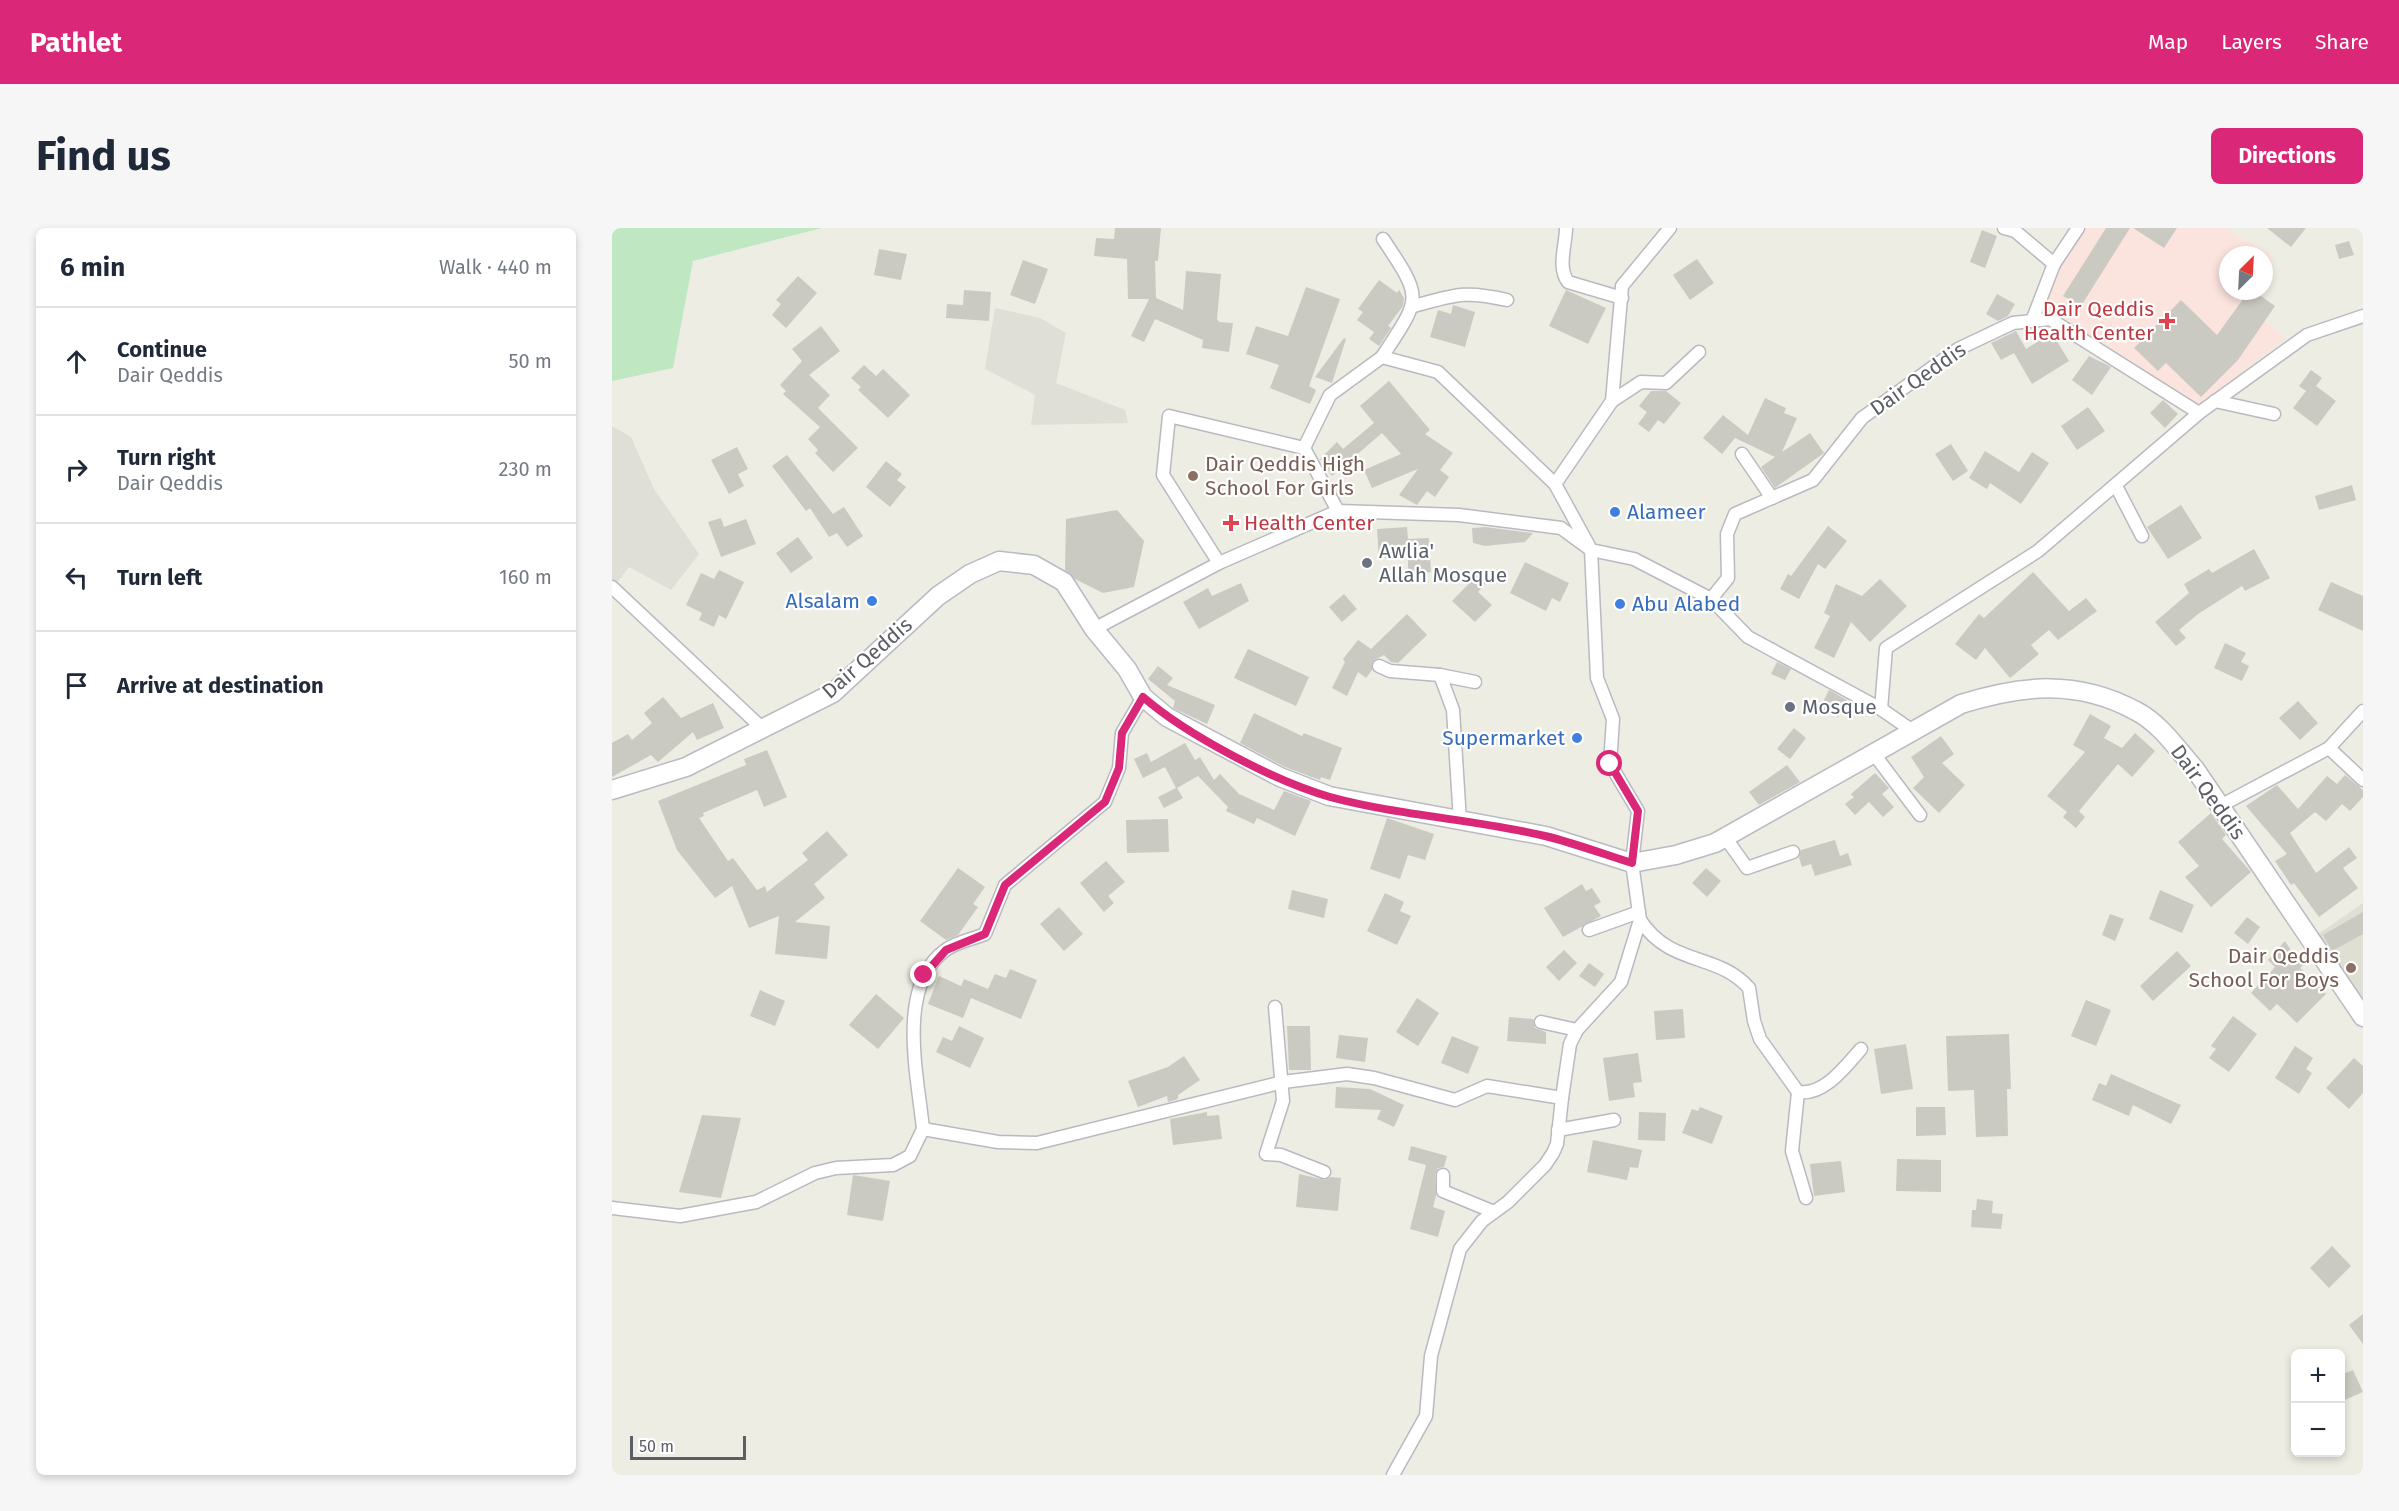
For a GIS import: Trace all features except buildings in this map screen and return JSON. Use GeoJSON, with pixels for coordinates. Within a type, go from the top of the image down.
{"type":"FeatureCollection","features":[{"type":"Feature","properties":{"kind":"main road","name":"Dair Qeddis"},"geometry":{"type":"LineString","coordinates":[[612,790],[686,766],[764,730],[833,693],[938,596],[970,574],[999,561],[1034,565],[1064,582],[1094,629],[1127,669],[1143,697],[1167,717],[1280,777],[1329,796],[1546,836],[1632,863],[1676,855],[1725,837],[1961,704],[1998,693],[2032,687],[2064,688],[2102,697],[2138,711],[2169,738],[2196,770],[2363,1017]]}},
{"type":"Feature","properties":{"kind":"street"},"geometry":{"type":"LineString","coordinates":[[1566,228],[1562,268],[1563,275],[1568,282],[1622,298]]}},
{"type":"Feature","properties":{"kind":"street"},"geometry":{"type":"LineString","coordinates":[[1612,401],[1622,286],[1670,228]]}},
{"type":"Feature","properties":{"kind":"street"},"geometry":{"type":"LineString","coordinates":[[2004,228],[2015,231],[2054,264]]}},
{"type":"Feature","properties":{"kind":"street"},"geometry":{"type":"LineString","coordinates":[[2031,321],[2054,264],[2078,228]]}},
{"type":"Feature","properties":{"kind":"street"},"geometry":{"type":"LineString","coordinates":[[1304,448],[1330,395],[1382,357],[1414,306],[1413,292],[1404,271],[1383,239]]}},
{"type":"Feature","properties":{"kind":"street"},"geometry":{"type":"LineString","coordinates":[[1414,306],[1457,294],[1475,292],[1507,300]]}},
{"type":"Feature","properties":{"kind":"street"},"geometry":{"type":"LineString","coordinates":[[1881,709],[1886,648],[2038,551],[2199,412],[2307,335],[2363,316]]}},
{"type":"Feature","properties":{"kind":"street","name":"Dair Qeddis"},"geometry":{"type":"LineString","coordinates":[[1711,599],[1728,578],[1727,534],[1735,514],[1813,480],[1862,418],[1958,349],[2013,323],[2050,319],[2199,412]]}},
{"type":"Feature","properties":{"kind":"street"},"geometry":{"type":"LineString","coordinates":[[1554,484],[1612,401],[1641,382],[1666,383],[1699,352]]}},
{"type":"Feature","properties":{"kind":"street"},"geometry":{"type":"LineString","coordinates":[[1382,357],[1438,372],[1554,484],[1591,550],[1597,678],[1612,719],[1610,764],[1638,811],[1632,863],[1639,916],[1622,982],[1577,1030],[1570,1044],[1557,1144],[1545,1165],[1482,1221],[1460,1249],[1431,1356],[1426,1416],[1393,1475]]}},
{"type":"Feature","properties":{"kind":"street"},"geometry":{"type":"LineString","coordinates":[[2215,401],[2274,414]]}},
{"type":"Feature","properties":{"kind":"street"},"geometry":{"type":"LineString","coordinates":[[1219,563],[1163,475],[1169,416],[1304,448],[1338,511]]}},
{"type":"Feature","properties":{"kind":"street"},"geometry":{"type":"LineString","coordinates":[[1742,454],[1772,498]]}},
{"type":"Feature","properties":{"kind":"street"},"geometry":{"type":"LineString","coordinates":[[2116,486],[2142,536]]}},
{"type":"Feature","properties":{"kind":"street"},"geometry":{"type":"LineString","coordinates":[[1094,629],[1219,563],[1338,511],[1460,515],[1561,528],[1591,550],[1634,559],[1711,599],[1748,637],[1881,709],[1914,732]]}},
{"type":"Feature","properties":{"kind":"street"},"geometry":{"type":"LineString","coordinates":[[612,587],[764,730]]}},
{"type":"Feature","properties":{"kind":"street"},"geometry":{"type":"LineString","coordinates":[[1379,666],[1390,671],[1440,675],[1475,682]]}},
{"type":"Feature","properties":{"kind":"street"},"geometry":{"type":"LineString","coordinates":[[1440,675],[1453,710],[1460,821]]}},
{"type":"Feature","properties":{"kind":"street"},"geometry":{"type":"LineString","coordinates":[[612,1208],[680,1216],[756,1202],[815,1173],[836,1167],[892,1165],[910,1156],[923,1129],[914,1040],[915,1002],[924,975],[946,950],[985,934],[1005,885],[1105,802],[1119,768],[1122,733],[1143,697]]}},
{"type":"Feature","properties":{"kind":"street"},"geometry":{"type":"LineString","coordinates":[[2220,806],[2329,748],[2363,711]]}},
{"type":"Feature","properties":{"kind":"street"},"geometry":{"type":"LineString","coordinates":[[2329,748],[2358,767],[2363,780]]}},
{"type":"Feature","properties":{"kind":"street"},"geometry":{"type":"LineString","coordinates":[[1874,754],[1920,815]]}},
{"type":"Feature","properties":{"kind":"street"},"geometry":{"type":"LineString","coordinates":[[1725,837],[1748,868],[1793,852]]}},
{"type":"Feature","properties":{"kind":"street"},"geometry":{"type":"LineString","coordinates":[[1589,930],[1639,916]]}},
{"type":"Feature","properties":{"kind":"street"},"geometry":{"type":"LineString","coordinates":[[1639,916],[1652,938],[1676,952],[1728,970],[1749,988],[1754,1022],[1761,1039],[1798,1092],[1792,1150],[1806,1198]]}},
{"type":"Feature","properties":{"kind":"street"},"geometry":{"type":"LineString","coordinates":[[1275,1007],[1283,1101],[1266,1154],[1281,1155],[1324,1172]]}},
{"type":"Feature","properties":{"kind":"street"},"geometry":{"type":"LineString","coordinates":[[1541,1022],[1577,1030]]}},
{"type":"Feature","properties":{"kind":"street"},"geometry":{"type":"LineString","coordinates":[[1798,1092],[1809,1094],[1836,1077],[1861,1049]]}},
{"type":"Feature","properties":{"kind":"street"},"geometry":{"type":"LineString","coordinates":[[923,1129],[998,1142],[1037,1143],[1283,1082],[1347,1074],[1374,1078],[1455,1100],[1487,1086],[1562,1098]]}},
{"type":"Feature","properties":{"kind":"street"},"geometry":{"type":"LineString","coordinates":[[1558,1130],[1614,1120]]}},
{"type":"Feature","properties":{"kind":"street"},"geometry":{"type":"LineString","coordinates":[[1443,1175],[1443,1191],[1494,1212]]}},
{"type":"Feature","properties":{"kind":"shaded area","name":"Dair Qeddis Health Center"},"geometry":{"type":"Polygon","coordinates":[[[2087,228],[2226,228],[2256,246],[2219,246],[2219,300],[2247,300],[2245,304],[2285,338],[2200,406],[2042,304],[2059,264],[2087,228]]]}},
{"type":"Feature","properties":{"kind":"shaded area"},"geometry":{"type":"Polygon","coordinates":[[[995,308],[1040,318],[1066,333],[1056,383],[1125,410],[1128,423],[1031,425],[1035,395],[985,369],[995,308]]]}},
{"type":"Feature","properties":{"kind":"shaded area"},"geometry":{"type":"Polygon","coordinates":[[[612,426],[631,437],[654,489],[699,554],[671,590],[629,567],[612,589],[612,426]]]}},
{"type":"Feature","properties":{"kind":"shaded area","name":"Dair Qeddis School For Boys"},"geometry":{"type":"Polygon","coordinates":[[[2363,903],[2363,1001],[2317,935],[2363,903]]]}},
{"type":"Feature","properties":{"kind":"green space"},"geometry":{"type":"Polygon","coordinates":[[[612,228],[822,228],[693,261],[673,368],[612,381],[612,228]]]}},
{"type":"Feature","properties":{"kind":"place","name":"Dair Qeddis Health Center"},"geometry":{"type":"Point","coordinates":[2167,321]}},
{"type":"Feature","properties":{"kind":"place","name":"Dair Qeddis High School For Girls"},"geometry":{"type":"Point","coordinates":[1193,476]}},
{"type":"Feature","properties":{"kind":"place","name":"Alameer"},"geometry":{"type":"Point","coordinates":[1615,512]}},
{"type":"Feature","properties":{"kind":"place","name":"Health Center"},"geometry":{"type":"Point","coordinates":[1231,523]}},
{"type":"Feature","properties":{"kind":"place","name":"Awlia' Allah Mosque"},"geometry":{"type":"Point","coordinates":[1367,563]}},
{"type":"Feature","properties":{"kind":"place","name":"Alsalam"},"geometry":{"type":"Point","coordinates":[872,601]}},
{"type":"Feature","properties":{"kind":"place","name":"Abu Alabed"},"geometry":{"type":"Point","coordinates":[1620,604]}},
{"type":"Feature","properties":{"kind":"place","name":"Mosque"},"geometry":{"type":"Point","coordinates":[1790,707]}},
{"type":"Feature","properties":{"kind":"place","name":"Supermarket"},"geometry":{"type":"Point","coordinates":[1577,738]}},
{"type":"Feature","properties":{"kind":"place","name":"Dair Qeddis School For Boys"},"geometry":{"type":"Point","coordinates":[2351,968]}},
{"type":"Feature","properties":{"kind":"route"},"geometry":{"type":"LineString","coordinates":[[924,975],[946,950],[985,934],[1005,885],[1105,802],[1119,768],[1122,733],[1143,697],[1167,717],[1212,743],[1280,777],[1329,796],[1546,836],[1632,863],[1638,811],[1610,764]]}}]}
